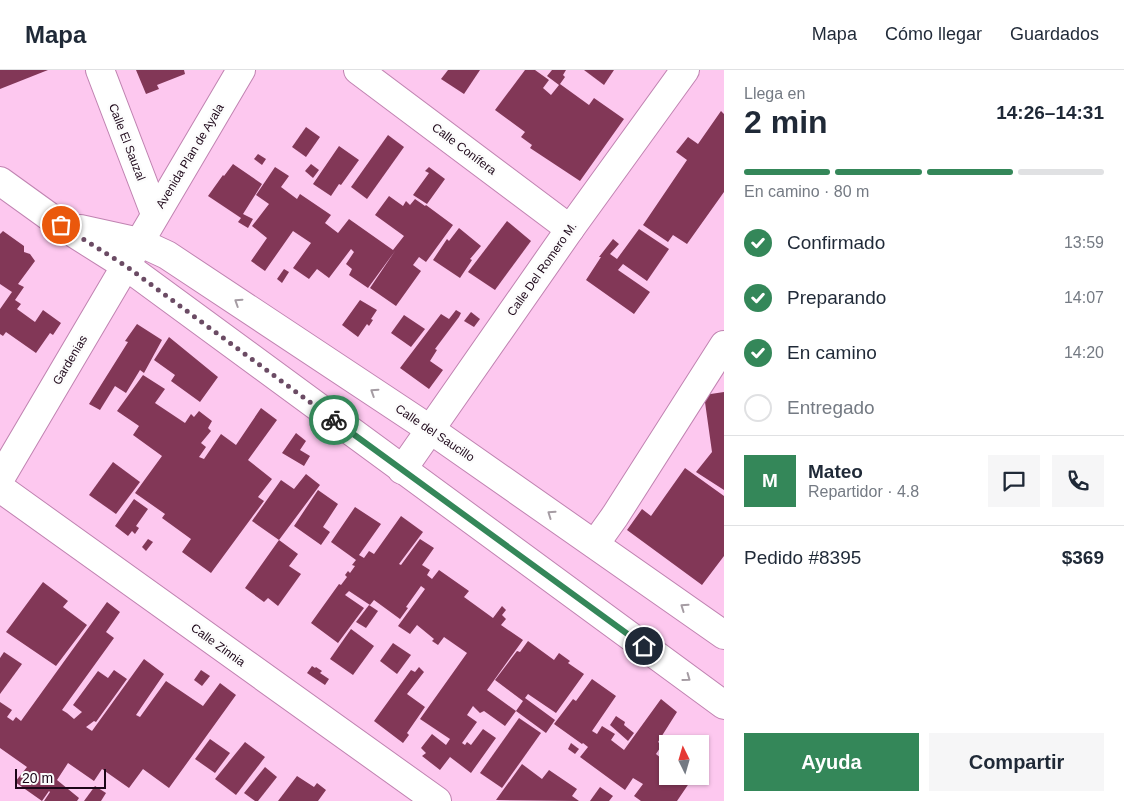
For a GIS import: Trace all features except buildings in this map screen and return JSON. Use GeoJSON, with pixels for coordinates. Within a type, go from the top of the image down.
{"type":"FeatureCollection","features":[{"type":"Feature","properties":{"kind":"street","name":"Calle El Sauzal"},"geometry":{"type":"LineString","coordinates":[[100,70],[155,214]]}},
{"type":"Feature","properties":{"kind":"street","name":"Avenida Plan de Ayala"},"geometry":{"type":"LineString","coordinates":[[139,242],[241,70]]}},
{"type":"Feature","properties":{"kind":"street","name":"Calle Conífera"},"geometry":{"type":"LineString","coordinates":[[358,70],[570,229]]}},
{"type":"Feature","properties":{"kind":"street","name":"Calle Del Romero M."},"geometry":{"type":"LineString","coordinates":[[402,470],[570,229],[685,70]]}},
{"type":"Feature","properties":{"kind":"street"},"geometry":{"type":"LineString","coordinates":[[0,181],[61,225],[126,266],[724,705]]}},
{"type":"Feature","properties":{"kind":"street","name":"Calle del Saucillo"},"geometry":{"type":"LineString","coordinates":[[61,225],[139,242],[167,255],[431,430],[724,635]]}},
{"type":"Feature","properties":{"kind":"street","name":"Gardenias"},"geometry":{"type":"LineString","coordinates":[[0,479],[139,242]]}},
{"type":"Feature","properties":{"kind":"street"},"geometry":{"type":"LineString","coordinates":[[595,544],[615,516],[724,345]]}},
{"type":"Feature","properties":{"kind":"street","name":"Calle Zinnia"},"geometry":{"type":"LineString","coordinates":[[0,488],[437,801]]}},
{"type":"Feature","properties":{"kind":"way so far"},"geometry":{"type":"LineString","coordinates":[[61,225],[126,266],[334,420]]}},
{"type":"Feature","properties":{"kind":"route"},"geometry":{"type":"LineString","coordinates":[[334,420],[644,646]]}}]}
